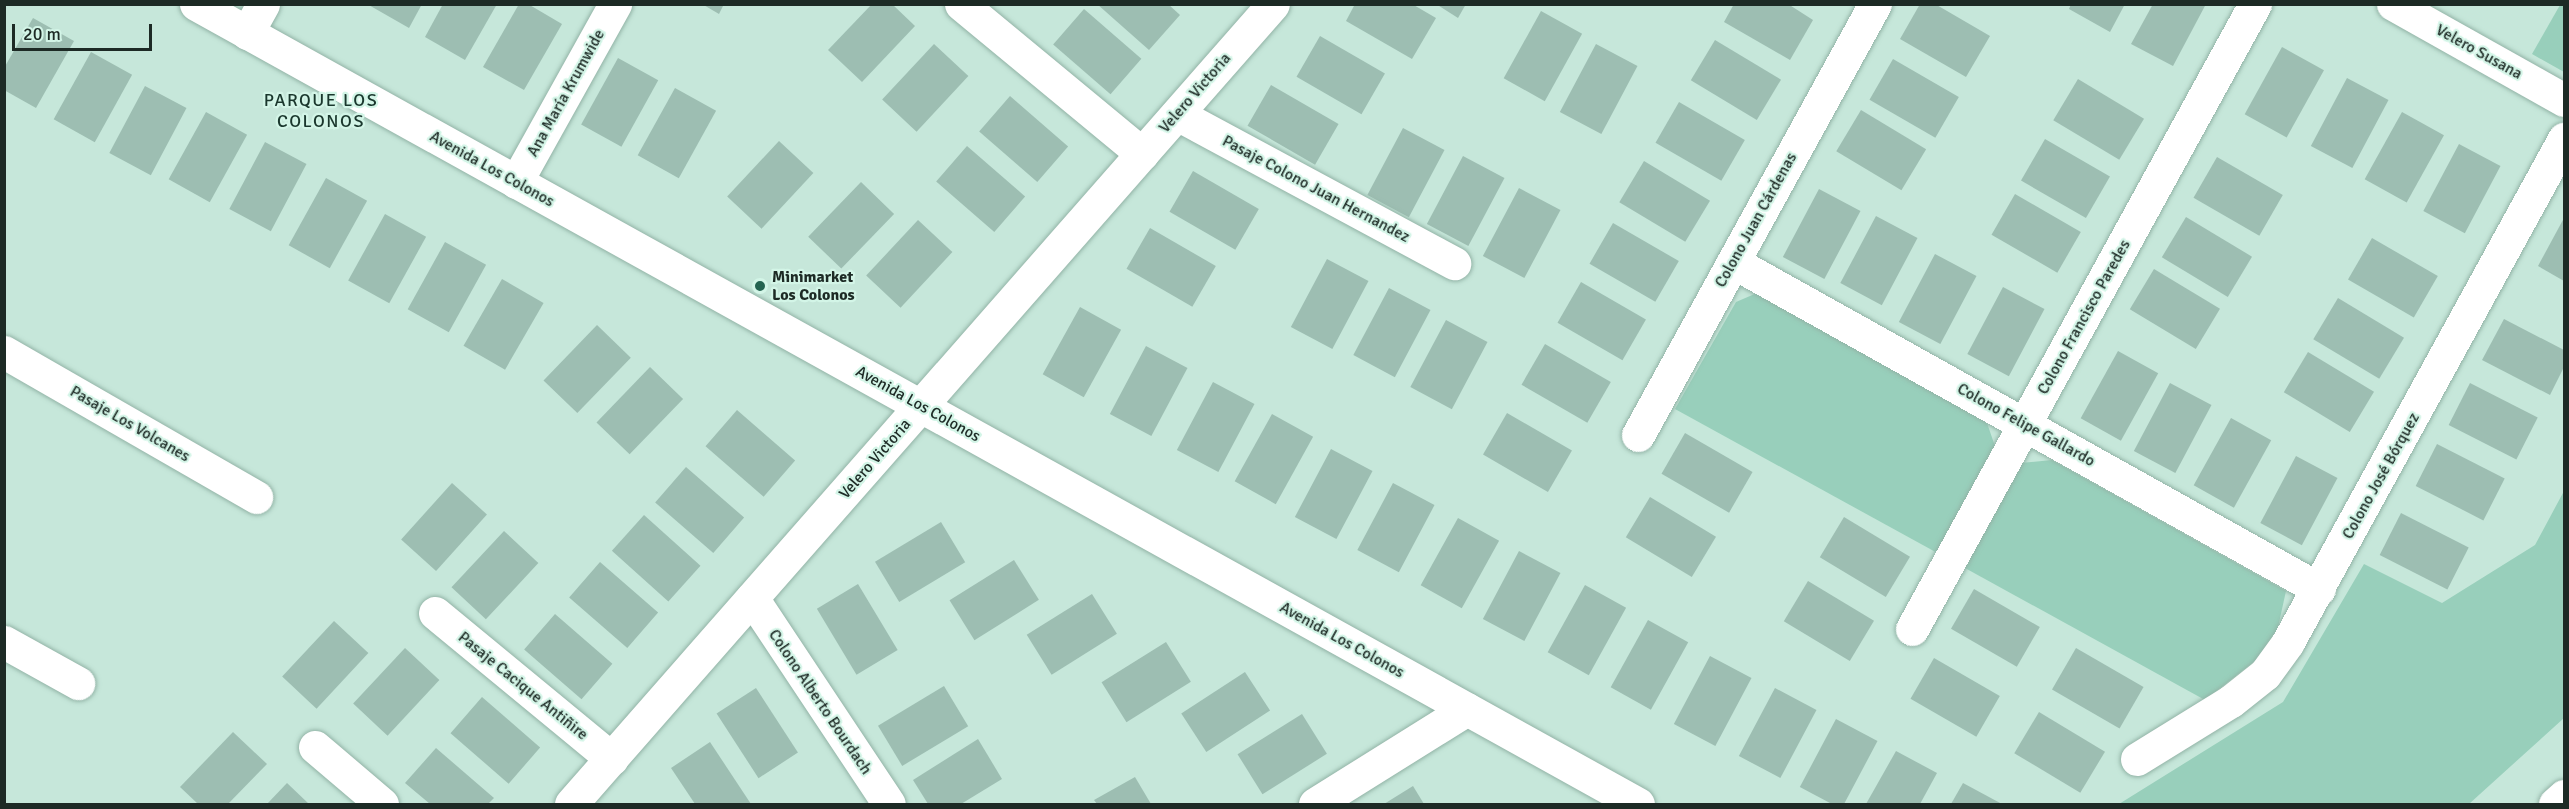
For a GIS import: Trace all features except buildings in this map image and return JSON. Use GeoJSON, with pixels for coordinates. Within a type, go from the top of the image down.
{"type":"FeatureCollection","features":[{"type":"Feature","properties":{"kind":"street","name":"Avenida Los Colonos"},"geometry":{"type":"LineString","coordinates":[[196,4],[1638,804]]}},
{"type":"Feature","properties":{"kind":"street"},"geometry":{"type":"LineString","coordinates":[[247,33],[263,4]]}},
{"type":"Feature","properties":{"kind":"street","name":"Ana María Krumwide"},"geometry":{"type":"LineString","coordinates":[[516,182],[615,4]]}},
{"type":"Feature","properties":{"kind":"street"},"geometry":{"type":"LineString","coordinates":[[961,4],[1142,153]]}},
{"type":"Feature","properties":{"kind":"street","name":"Velero Victoria"},"geometry":{"type":"LineString","coordinates":[[571,804],[1273,4]]}},
{"type":"Feature","properties":{"kind":"street","name":"Colono Juan Cárdenas"},"geometry":{"type":"LineString","coordinates":[[1638,435],[1875,4]]}},
{"type":"Feature","properties":{"kind":"street","name":"Colono Francisco Paredes"},"geometry":{"type":"LineString","coordinates":[[1912,629],[2255,4]]}},
{"type":"Feature","properties":{"kind":"street","name":"Velero Susana"},"geometry":{"type":"LineString","coordinates":[[2393,4],[2565,100]]}},
{"type":"Feature","properties":{"kind":"street","name":"Pasaje Colono Juan Hernandez"},"geometry":{"type":"LineString","coordinates":[[1177,114],[1454,263]]}},
{"type":"Feature","properties":{"kind":"street","name":"Colono José Bórquez"},"geometry":{"type":"LineString","coordinates":[[2136,759],[2231,701],[2265,674],[2319,589],[2565,139]]}},
{"type":"Feature","properties":{"kind":"street","name":"Colono Felipe Gallardo"},"geometry":{"type":"LineString","coordinates":[[1733,262],[2319,589]]}},
{"type":"Feature","properties":{"kind":"street","name":"Pasaje Los Volcanes"},"geometry":{"type":"LineString","coordinates":[[4,352],[256,497]]}},
{"type":"Feature","properties":{"kind":"street","name":"Colono Alberto Bourdach"},"geometry":{"type":"LineString","coordinates":[[752,598],[889,804]]}},
{"type":"Feature","properties":{"kind":"street","name":"Pasaje Cacique Antiñire"},"geometry":{"type":"LineString","coordinates":[[435,614],[612,759]]}},
{"type":"Feature","properties":{"kind":"street"},"geometry":{"type":"LineString","coordinates":[[4,642],[78,683]]}},
{"type":"Feature","properties":{"kind":"street"},"geometry":{"type":"LineString","coordinates":[[1315,804],[1467,709]]}},
{"type":"Feature","properties":{"kind":"street"},"geometry":{"type":"LineString","coordinates":[[1530,745],[1608,804]]}},
{"type":"Feature","properties":{"kind":"street"},"geometry":{"type":"LineString","coordinates":[[315,747],[382,804]]}},
{"type":"Feature","properties":{"kind":"street"},"geometry":{"type":"LineString","coordinates":[[2555,804],[2565,796]]}},
{"type":"Feature","properties":{"kind":"green space"},"geometry":{"type":"Polygon","coordinates":[[[2560,5],[2564,5],[2564,72],[2532,54],[2560,5]]]}},
{"type":"Feature","properties":{"kind":"green space"},"geometry":{"type":"Polygon","coordinates":[[[1757,293],[1987,423],[1997,452],[1941,555],[1675,409],[1736,302],[1757,293]]]}},
{"type":"Feature","properties":{"kind":"green space"},"geometry":{"type":"Polygon","coordinates":[[[2052,460],[2286,591],[2277,632],[2260,657],[2205,700],[1965,568],[2021,463],[2052,460]]]}},
{"type":"Feature","properties":{"kind":"green space"},"geometry":{"type":"Polygon","coordinates":[[[2564,491],[2564,718],[2469,804],[2119,804],[2283,702],[2364,564],[2442,603],[2535,545],[2564,491]]]}},
{"type":"Feature","properties":{"kind":"place","name":"Minimarket Los Colonos"},"geometry":{"type":"Point","coordinates":[760,286]}},
{"type":"Feature","properties":{"kind":"district","name":"PARQUE LOS COLONOS"},"geometry":{"type":"Point","coordinates":[321,111]}}]}
